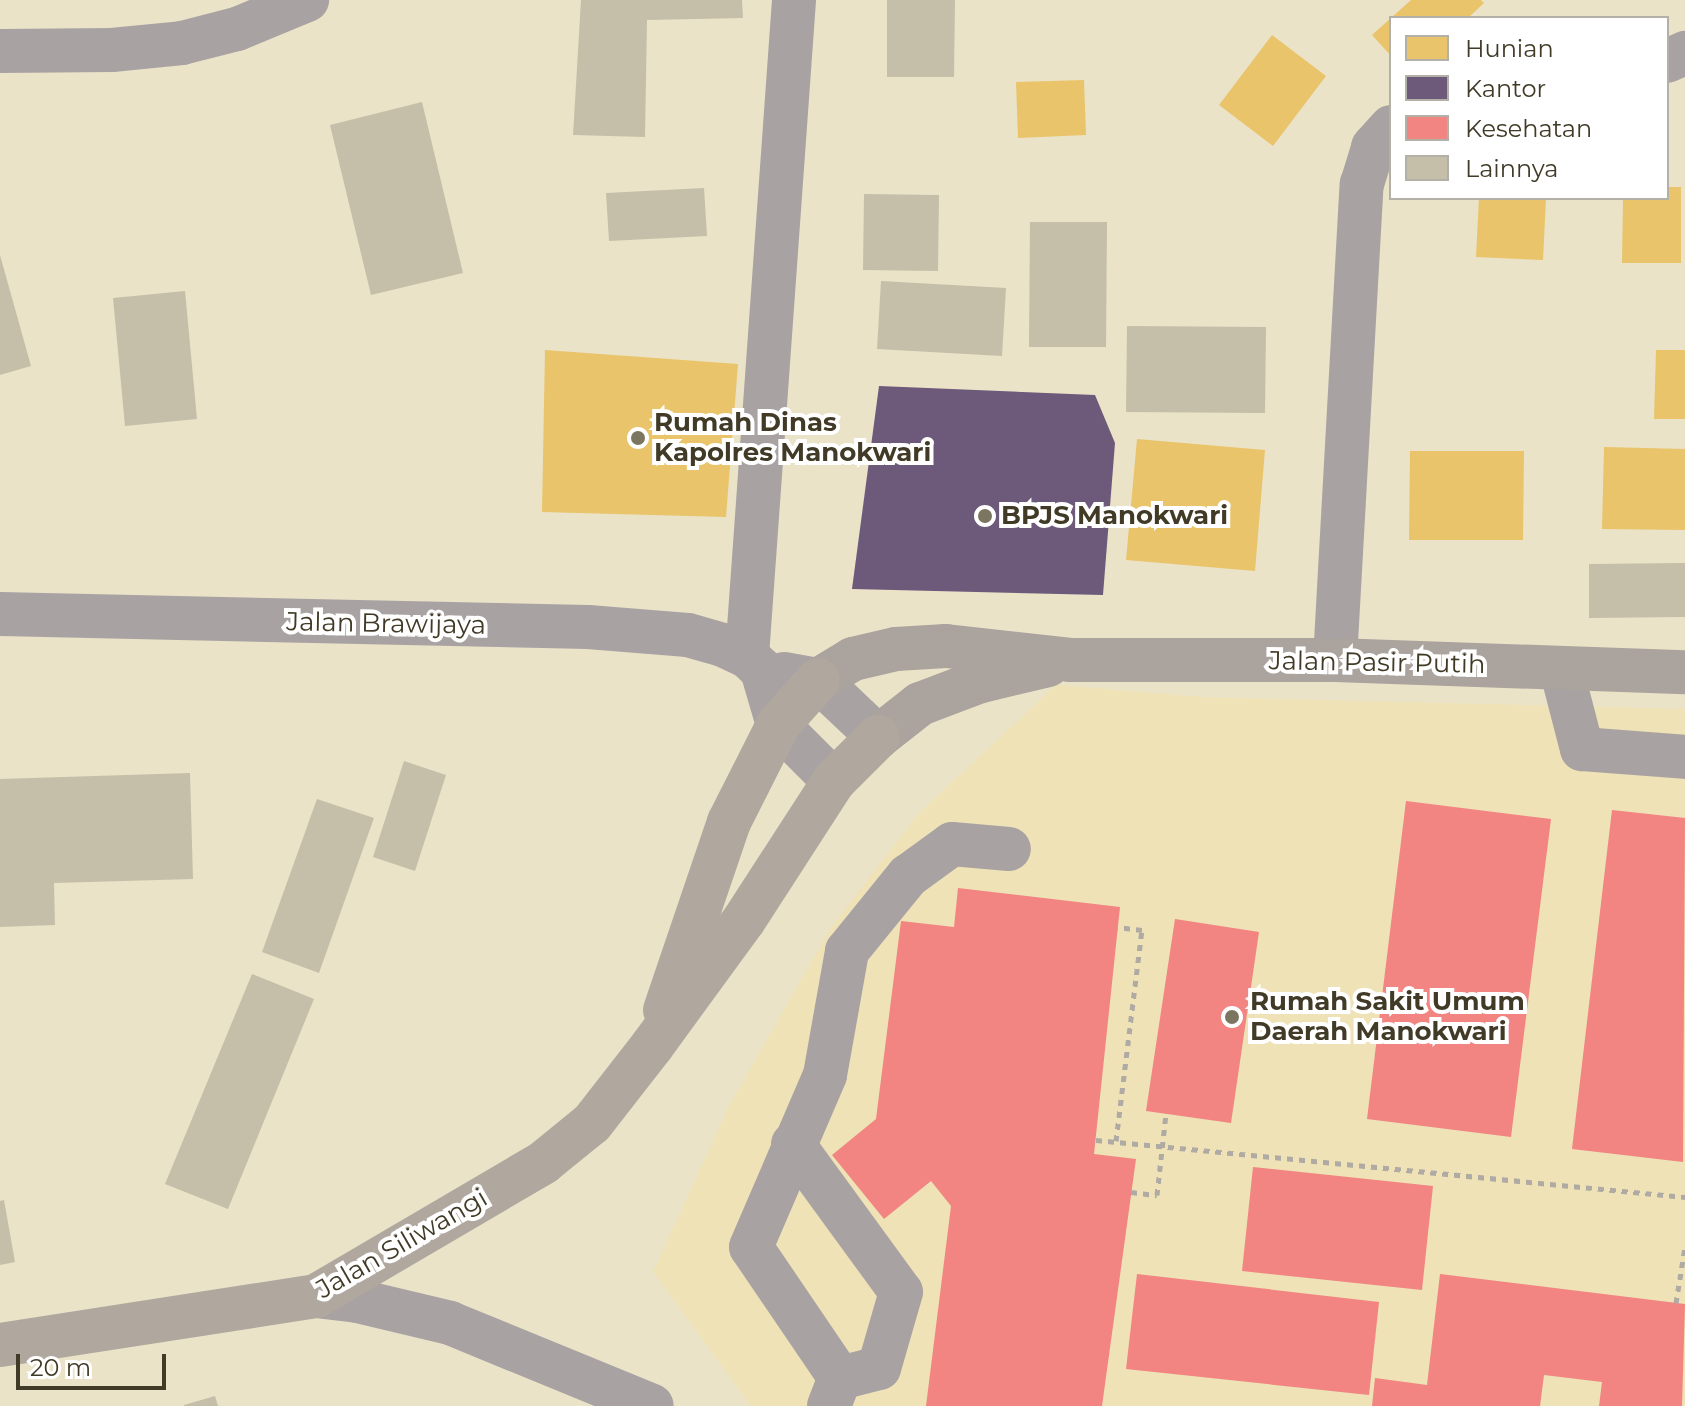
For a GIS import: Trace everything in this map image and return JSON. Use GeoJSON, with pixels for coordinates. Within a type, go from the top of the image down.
{"type":"FeatureCollection","features":[{"type":"Feature","properties":{"kind":"highway","name":"Jalan Siliwangi"},"geometry":{"type":"LineString","coordinates":[[652,1046],[729,822],[778,725],[818,680]]}},
{"type":"Feature","properties":{"kind":"highway","name":"Jalan Siliwangi"},"geometry":{"type":"LineString","coordinates":[[0,1345],[316,1296],[544,1162],[592,1123],[744,920],[834,781],[878,737]]}},
{"type":"Feature","properties":{"kind":"main road","name":"Jalan Pasir Putih"},"geometry":{"type":"LineString","coordinates":[[818,680],[853,659],[896,649],[946,646],[1070,660],[1335,660],[1685,672]]}},
{"type":"Feature","properties":{"kind":"main road","name":"Jalan Pasir Putih"},"geometry":{"type":"LineString","coordinates":[[878,737],[920,704],[981,681],[1070,660]]}},
{"type":"Feature","properties":{"kind":"street"},"geometry":{"type":"LineString","coordinates":[[0,51],[112,50],[182,43],[237,29],[307,0]]}},
{"type":"Feature","properties":{"kind":"street"},"geometry":{"type":"LineString","coordinates":[[794,0],[754,663],[778,725],[834,781]]}},
{"type":"Feature","properties":{"kind":"street"},"geometry":{"type":"LineString","coordinates":[[1335,660],[1362,184],[1373,147],[1389,129]]}},
{"type":"Feature","properties":{"kind":"street","name":"Jalan Brawijaya"},"geometry":{"type":"LineString","coordinates":[[0,614],[645,629],[711,641],[754,663],[818,680]]}},
{"type":"Feature","properties":{"kind":"street"},"geometry":{"type":"LineString","coordinates":[[1561,668],[1582,749],[1685,757]]}},
{"type":"Feature","properties":{"kind":"street"},"geometry":{"type":"LineString","coordinates":[[818,680],[878,737]]}},
{"type":"Feature","properties":{"kind":"street"},"geometry":{"type":"LineString","coordinates":[[793,1144],[901,1292],[879,1368],[835,1392],[751,1247],[793,1144],[825,1075],[847,951],[908,876],[952,844],[1009,849]]}},
{"type":"Feature","properties":{"kind":"street"},"geometry":{"type":"LineString","coordinates":[[316,1296],[358,1301],[450,1323],[652,1406]]}},
{"type":"Feature","properties":{"kind":"path"},"geometry":{"type":"LineString","coordinates":[[1116,1141],[1142,930],[1117,927]]}},
{"type":"Feature","properties":{"kind":"path"},"geometry":{"type":"LineString","coordinates":[[1131,1192],[1157,1195],[1166,1114]]}},
{"type":"Feature","properties":{"kind":"path"},"geometry":{"type":"LineString","coordinates":[[1096,1140],[1685,1197]]}},
{"type":"Feature","properties":{"kind":"path"},"geometry":{"type":"LineString","coordinates":[[1676,1303],[1685,1247]]}},
{"type":"Feature","properties":{"kind":"shaded area","name":"Rumah Sakit Umum Daerah Manokwari"},"geometry":{"type":"Polygon","coordinates":[[[1056,685],[1202,697],[1685,709],[1685,1406],[751,1406],[653,1272],[729,1106],[830,929],[918,814],[1056,685]]]}},
{"type":"Feature","properties":{"kind":"building: Hunian"},"geometry":{"type":"Polygon","coordinates":[[[1411,0],[1481,0],[1484,3],[1470,16],[1393,16],[1411,0]]]}},
{"type":"Feature","properties":{"kind":"building: Hunian"},"geometry":{"type":"Polygon","coordinates":[[[1389,20],[1389,54],[1372,35],[1389,20]]]}},
{"type":"Feature","properties":{"kind":"building: Hunian"},"geometry":{"type":"Polygon","coordinates":[[[1272,35],[1326,76],[1273,146],[1219,105],[1272,35]]]}},
{"type":"Feature","properties":{"kind":"building: Hunian"},"geometry":{"type":"Polygon","coordinates":[[[1084,80],[1086,135],[1018,138],[1016,82],[1084,80]]]}},
{"type":"Feature","properties":{"kind":"building: Hunian"},"geometry":{"type":"Polygon","coordinates":[[[1669,187],[1681,187],[1681,263],[1622,263],[1623,200],[1669,200],[1669,187]]]}},
{"type":"Feature","properties":{"kind":"building: Hunian"},"geometry":{"type":"Polygon","coordinates":[[[1479,200],[1546,200],[1543,260],[1476,257],[1479,200]]]}},
{"type":"Feature","properties":{"kind":"building: Hunian","name":"Rumah Dinas Kapolres Manokwari"},"geometry":{"type":"Polygon","coordinates":[[[545,350],[738,364],[726,517],[542,512],[545,350]]]}},
{"type":"Feature","properties":{"kind":"building: Hunian"},"geometry":{"type":"Polygon","coordinates":[[[1656,350],[1685,350],[1685,419],[1654,419],[1656,350]]]}},
{"type":"Feature","properties":{"kind":"building: Hunian"},"geometry":{"type":"Polygon","coordinates":[[[1137,439],[1265,450],[1255,571],[1126,560],[1137,439]]]}},
{"type":"Feature","properties":{"kind":"building: Hunian"},"geometry":{"type":"Polygon","coordinates":[[[1604,447],[1685,449],[1685,530],[1602,529],[1604,447]]]}},
{"type":"Feature","properties":{"kind":"building: Hunian"},"geometry":{"type":"Polygon","coordinates":[[[1410,451],[1524,451],[1523,540],[1409,540],[1410,451]]]}},
{"type":"Feature","properties":{"kind":"building: Kantor","name":"BPJS Manokwari"},"geometry":{"type":"Polygon","coordinates":[[[879,386],[1095,395],[1115,443],[1103,595],[852,589],[879,386]]]}},
{"type":"Feature","properties":{"kind":"building: Kesehatan"},"geometry":{"type":"Polygon","coordinates":[[[1406,801],[1551,819],[1511,1137],[1367,1119],[1406,801]]]}},
{"type":"Feature","properties":{"kind":"building: Kesehatan"},"geometry":{"type":"Polygon","coordinates":[[[1612,810],[1685,818],[1683,1162],[1572,1149],[1612,810]]]}},
{"type":"Feature","properties":{"kind":"building: Kesehatan"},"geometry":{"type":"Polygon","coordinates":[[[958,888],[1120,907],[1094,1154],[1136,1159],[1102,1406],[926,1406],[951,1206],[931,1181],[884,1219],[832,1155],[876,1119],[901,921],[954,927],[958,888]]]}},
{"type":"Feature","properties":{"kind":"building: Kesehatan"},"geometry":{"type":"Polygon","coordinates":[[[1175,919],[1259,932],[1231,1123],[1146,1111],[1175,919]]]}},
{"type":"Feature","properties":{"kind":"building: Kesehatan"},"geometry":{"type":"Polygon","coordinates":[[[1253,1167],[1433,1186],[1422,1290],[1242,1271],[1253,1167]]]}},
{"type":"Feature","properties":{"kind":"building: Kesehatan"},"geometry":{"type":"Polygon","coordinates":[[[1137,1274],[1379,1302],[1369,1395],[1126,1369],[1137,1274]]]}},
{"type":"Feature","properties":{"kind":"building: Kesehatan"},"geometry":{"type":"Polygon","coordinates":[[[1440,1274],[1685,1304],[1682,1406],[1599,1406],[1602,1382],[1544,1375],[1540,1406],[1372,1406],[1375,1378],[1427,1385],[1440,1274]]]}},
{"type":"Feature","properties":{"kind":"building: Lainnya"},"geometry":{"type":"Polygon","coordinates":[[[581,0],[742,0],[743,18],[647,20],[645,137],[573,135],[581,0]]]}},
{"type":"Feature","properties":{"kind":"building: Lainnya"},"geometry":{"type":"Polygon","coordinates":[[[887,0],[955,0],[954,77],[887,77],[887,0]]]}},
{"type":"Feature","properties":{"kind":"building: Lainnya"},"geometry":{"type":"Polygon","coordinates":[[[422,102],[463,273],[371,295],[330,125],[422,102]]]}},
{"type":"Feature","properties":{"kind":"building: Lainnya"},"geometry":{"type":"Polygon","coordinates":[[[704,188],[707,236],[609,241],[606,193],[704,188]]]}},
{"type":"Feature","properties":{"kind":"building: Lainnya"},"geometry":{"type":"Polygon","coordinates":[[[864,194],[939,195],[938,271],[863,270],[864,194]]]}},
{"type":"Feature","properties":{"kind":"building: Lainnya"},"geometry":{"type":"Polygon","coordinates":[[[1030,222],[1107,222],[1106,347],[1029,347],[1030,222]]]}},
{"type":"Feature","properties":{"kind":"building: Lainnya"},"geometry":{"type":"Polygon","coordinates":[[[0,255],[31,366],[0,375],[0,255]]]}},
{"type":"Feature","properties":{"kind":"building: Lainnya"},"geometry":{"type":"Polygon","coordinates":[[[881,281],[1006,288],[1002,356],[877,349],[881,281]]]}},
{"type":"Feature","properties":{"kind":"building: Lainnya"},"geometry":{"type":"Polygon","coordinates":[[[185,291],[197,419],[125,426],[113,298],[185,291]]]}},
{"type":"Feature","properties":{"kind":"building: Lainnya"},"geometry":{"type":"Polygon","coordinates":[[[1127,326],[1266,327],[1265,413],[1126,412],[1127,326]]]}},
{"type":"Feature","properties":{"kind":"building: Lainnya"},"geometry":{"type":"Polygon","coordinates":[[[1685,563],[1685,617],[1589,618],[1589,564],[1685,563]]]}},
{"type":"Feature","properties":{"kind":"building: Lainnya"},"geometry":{"type":"Polygon","coordinates":[[[404,761],[446,775],[415,871],[373,857],[404,761]]]}},
{"type":"Feature","properties":{"kind":"building: Lainnya"},"geometry":{"type":"Polygon","coordinates":[[[190,773],[193,879],[54,883],[55,925],[0,927],[0,779],[190,773]]]}},
{"type":"Feature","properties":{"kind":"building: Lainnya"},"geometry":{"type":"Polygon","coordinates":[[[317,799],[374,818],[319,973],[262,952],[317,799]]]}},
{"type":"Feature","properties":{"kind":"building: Lainnya"},"geometry":{"type":"Polygon","coordinates":[[[252,974],[314,999],[228,1209],[165,1184],[252,974]]]}},
{"type":"Feature","properties":{"kind":"building: Lainnya"},"geometry":{"type":"Polygon","coordinates":[[[4,1200],[15,1262],[0,1265],[0,1201],[4,1200]]]}},
{"type":"Feature","properties":{"kind":"building: Lainnya"},"geometry":{"type":"Polygon","coordinates":[[[215,1396],[218,1406],[184,1406],[184,1405],[215,1396]]]}},
{"type":"Feature","properties":{"kind":"place","name":"Rumah Dinas Kapolres Manokwari"},"geometry":{"type":"Point","coordinates":[638,438]}},
{"type":"Feature","properties":{"kind":"place","name":"BPJS Manokwari"},"geometry":{"type":"Point","coordinates":[985,516]}},
{"type":"Feature","properties":{"kind":"place","name":"Rumah Sakit Umum Daerah Manokwari"},"geometry":{"type":"Point","coordinates":[1232,1017]}}]}
